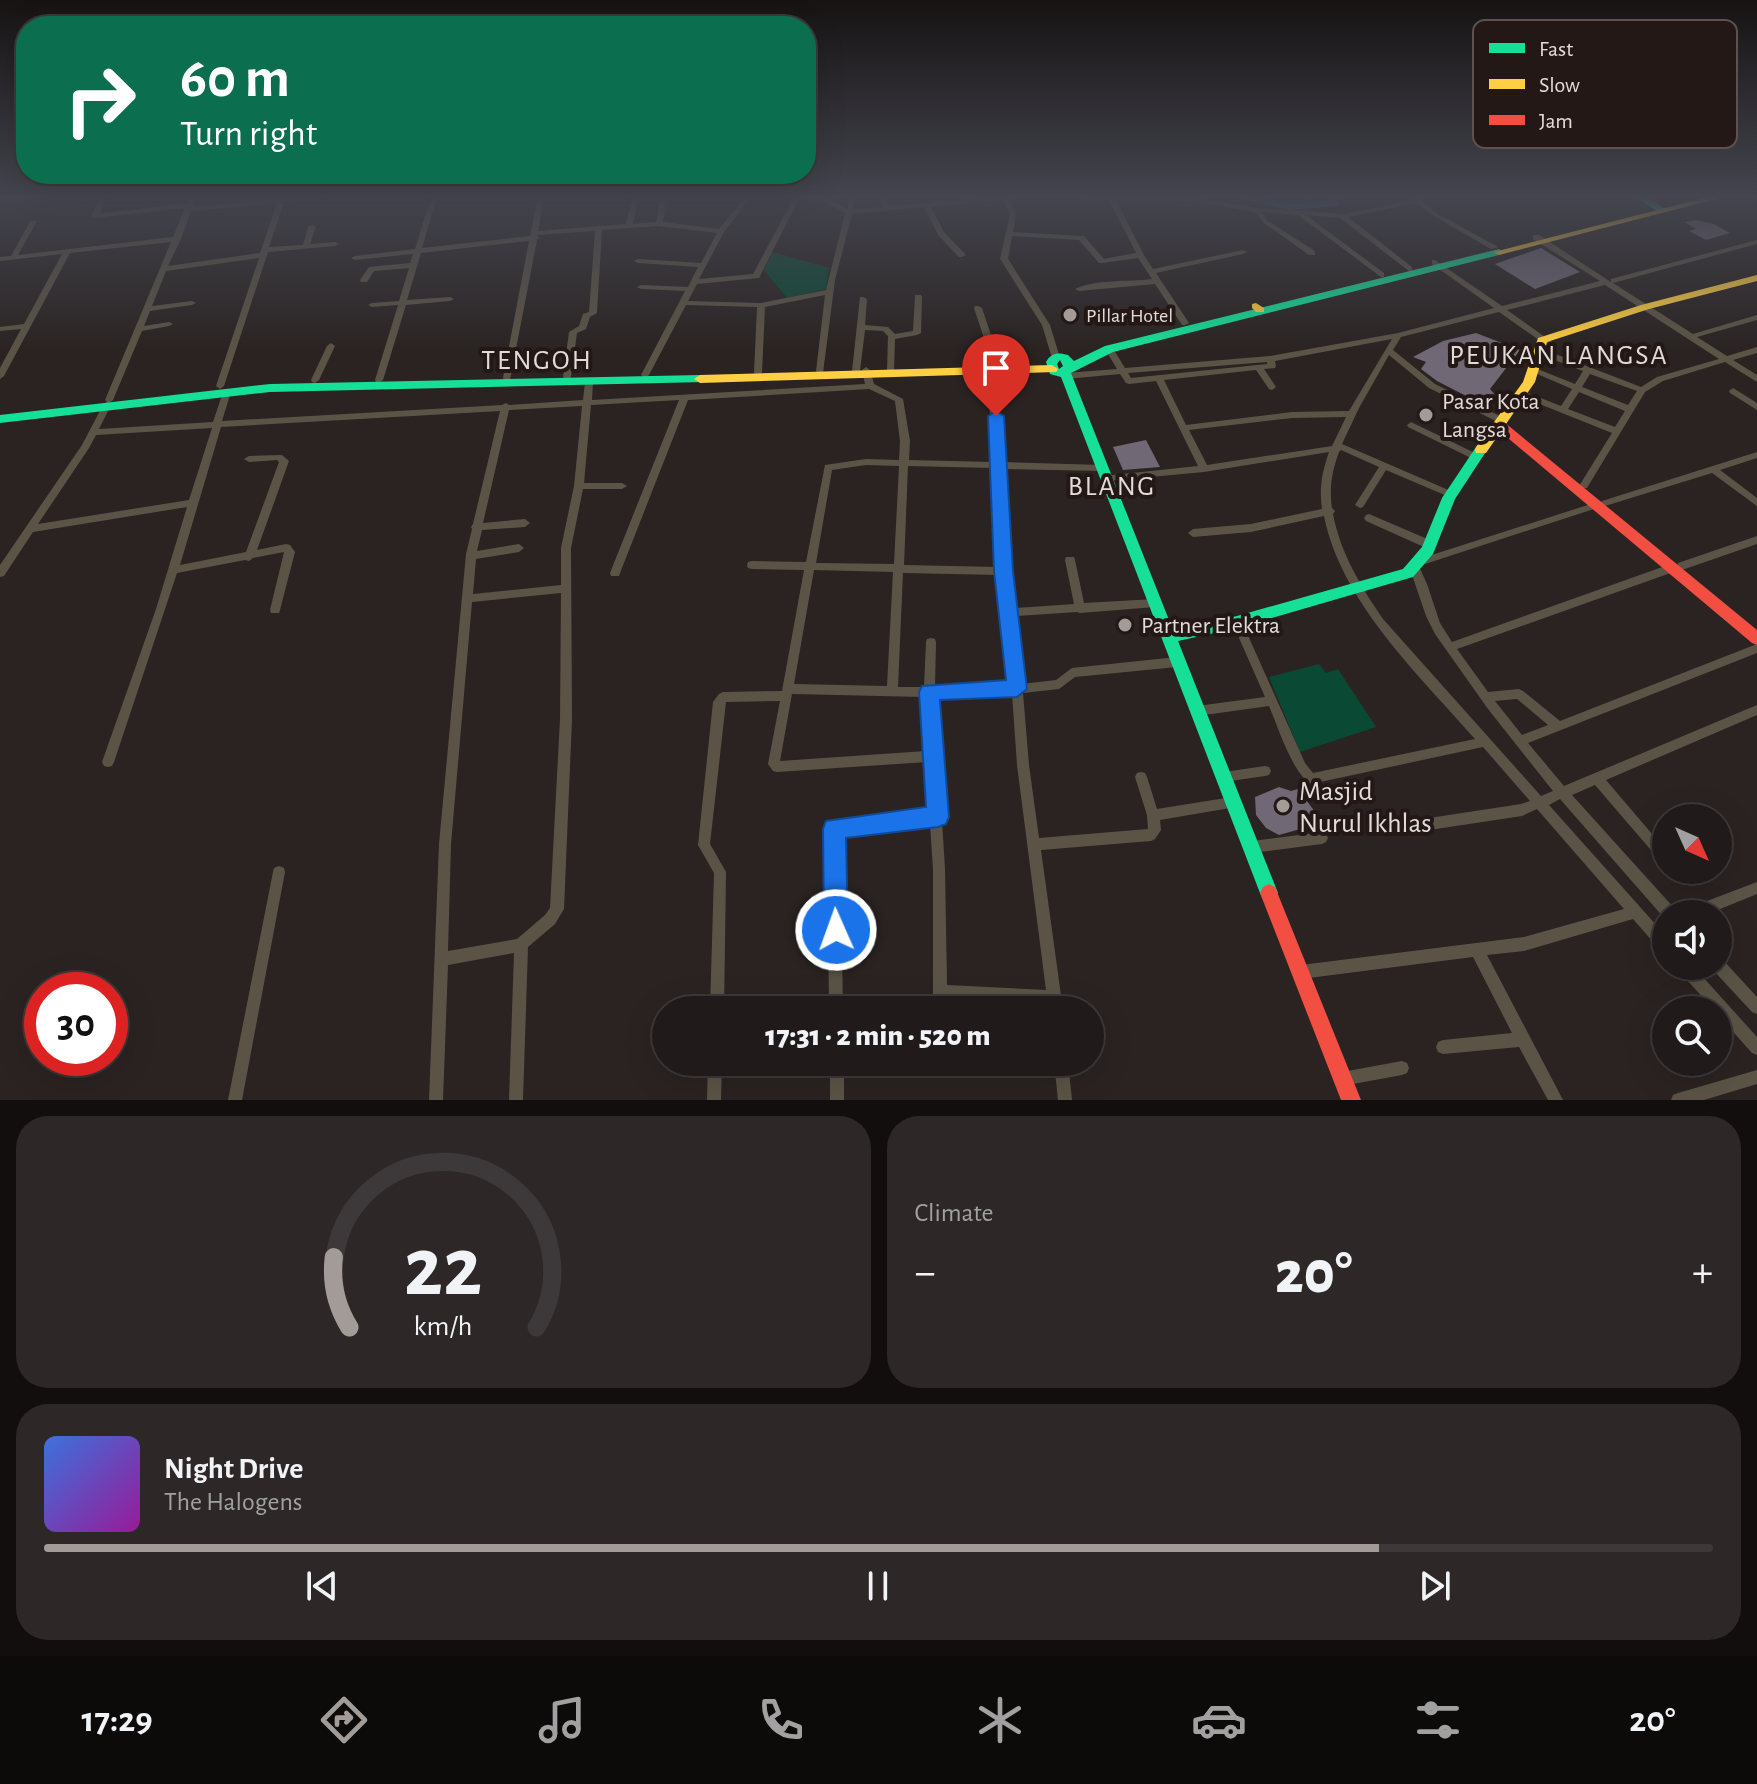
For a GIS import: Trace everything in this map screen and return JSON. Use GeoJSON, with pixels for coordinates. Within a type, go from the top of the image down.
{"type":"FeatureCollection","features":[{"type":"Feature","properties":{"kind":"main road"},"geometry":{"type":"LineString","coordinates":[[1060,366],[1109,349],[1258,308],[1490,248]]}},
{"type":"Feature","properties":{"kind":"main road"},"geometry":{"type":"LineString","coordinates":[[223,389],[507,378],[820,371],[865,376],[891,370],[1060,366],[1185,323],[1501,248]]}},
{"type":"Feature","properties":{"kind":"main road"},"geometry":{"type":"LineString","coordinates":[[1168,637],[1237,622],[1393,580],[1418,566],[1450,494],[1520,393],[1544,347],[1596,327],[1757,278]]}},
{"type":"Feature","properties":{"kind":"main road"},"geometry":{"type":"LineString","coordinates":[[1654,309],[1757,285]]}},
{"type":"Feature","properties":{"kind":"main road"},"geometry":{"type":"LineString","coordinates":[[1060,366],[1351,1100]]}},
{"type":"Feature","properties":{"kind":"main road"},"geometry":{"type":"LineString","coordinates":[[0,416],[315,380],[589,382],[865,376],[994,368]]}},
{"type":"Feature","properties":{"kind":"main road"},"geometry":{"type":"LineString","coordinates":[[1498,421],[1584,486],[1601,504]]}},
{"type":"Feature","properties":{"kind":"main road"},"geometry":{"type":"LineString","coordinates":[[1498,421],[1677,567],[1757,639]]}},
{"type":"Feature","properties":{"kind":"main road"},"geometry":{"type":"LineString","coordinates":[[1716,600],[1757,629]]}},
{"type":"Feature","properties":{"kind":"street"},"geometry":{"type":"LineString","coordinates":[[13,258],[18,248]]}},
{"type":"Feature","properties":{"kind":"street"},"geometry":{"type":"LineString","coordinates":[[0,259],[98,248]]}},
{"type":"Feature","properties":{"kind":"street"},"geometry":{"type":"LineString","coordinates":[[0,573],[94,432],[173,248]]}},
{"type":"Feature","properties":{"kind":"street"},"geometry":{"type":"LineString","coordinates":[[108,762],[173,570],[266,248]]}},
{"type":"Feature","properties":{"kind":"street"},"geometry":{"type":"LineString","coordinates":[[165,269],[292,248]]}},
{"type":"Feature","properties":{"kind":"street"},"geometry":{"type":"LineString","coordinates":[[355,258],[433,248]]}},
{"type":"Feature","properties":{"kind":"street"},"geometry":{"type":"LineString","coordinates":[[507,378],[533,248]]}},
{"type":"Feature","properties":{"kind":"street"},"geometry":{"type":"LineString","coordinates":[[567,377],[573,332],[583,327],[586,316],[593,313],[598,248]]}},
{"type":"Feature","properties":{"kind":"street"},"geometry":{"type":"LineString","coordinates":[[645,375],[711,248]]}},
{"type":"Feature","properties":{"kind":"street"},"geometry":{"type":"LineString","coordinates":[[641,287],[755,277],[770,248]]}},
{"type":"Feature","properties":{"kind":"street"},"geometry":{"type":"LineString","coordinates":[[820,371],[837,248]]}},
{"type":"Feature","properties":{"kind":"street"},"geometry":{"type":"LineString","coordinates":[[956,248],[962,255]]}},
{"type":"Feature","properties":{"kind":"street"},"geometry":{"type":"LineString","coordinates":[[1006,248],[1004,259],[1046,325],[1060,366],[1121,371],[1270,359],[1398,335],[1734,248]]}},
{"type":"Feature","properties":{"kind":"street"},"geometry":{"type":"LineString","coordinates":[[1092,248],[1104,261],[1140,255]]}},
{"type":"Feature","properties":{"kind":"street"},"geometry":{"type":"LineString","coordinates":[[1137,248],[1185,323]]}},
{"type":"Feature","properties":{"kind":"street"},"geometry":{"type":"LineString","coordinates":[[1305,248],[1312,253]]}},
{"type":"Feature","properties":{"kind":"street"},"geometry":{"type":"LineString","coordinates":[[1346,248],[1381,275]]}},
{"type":"Feature","properties":{"kind":"street"},"geometry":{"type":"LineString","coordinates":[[1383,248],[1409,269]]}},
{"type":"Feature","properties":{"kind":"street"},"geometry":{"type":"LineString","coordinates":[[1559,248],[1757,377]]}},
{"type":"Feature","properties":{"kind":"street"},"geometry":{"type":"LineString","coordinates":[[379,380],[420,250]]}},
{"type":"Feature","properties":{"kind":"street"},"geometry":{"type":"LineString","coordinates":[[0,376],[67,252]]}},
{"type":"Feature","properties":{"kind":"street"},"geometry":{"type":"LineString","coordinates":[[1151,272],[1243,252]]}},
{"type":"Feature","properties":{"kind":"street"},"geometry":{"type":"LineString","coordinates":[[638,261],[702,265]]}},
{"type":"Feature","properties":{"kind":"street"},"geometry":{"type":"LineString","coordinates":[[1437,264],[1501,310],[1544,347],[1588,370],[1642,390]]}},
{"type":"Feature","properties":{"kind":"street"},"geometry":{"type":"LineString","coordinates":[[364,280],[372,269],[414,265]]}},
{"type":"Feature","properties":{"kind":"street"},"geometry":{"type":"LineString","coordinates":[[1079,289],[1108,282],[1124,286],[1157,281]]}},
{"type":"Feature","properties":{"kind":"street"},"geometry":{"type":"LineString","coordinates":[[682,303],[761,305],[829,292]]}},
{"type":"Feature","properties":{"kind":"street"},"geometry":{"type":"LineString","coordinates":[[892,336],[917,334],[918,297]]}},
{"type":"Feature","properties":{"kind":"street"},"geometry":{"type":"LineString","coordinates":[[372,305],[450,299]]}},
{"type":"Feature","properties":{"kind":"street"},"geometry":{"type":"LineString","coordinates":[[863,299],[861,327],[865,376]]}},
{"type":"Feature","properties":{"kind":"street"},"geometry":{"type":"LineString","coordinates":[[146,309],[192,303]]}},
{"type":"Feature","properties":{"kind":"street"},"geometry":{"type":"LineString","coordinates":[[758,373],[761,305]]}},
{"type":"Feature","properties":{"kind":"street"},"geometry":{"type":"LineString","coordinates":[[978,308],[994,368],[1003,571],[1011,612],[1034,844],[1054,996]]}},
{"type":"Feature","properties":{"kind":"street"},"geometry":{"type":"LineString","coordinates":[[1654,309],[1729,358]]}},
{"type":"Feature","properties":{"kind":"street"},"geometry":{"type":"LineString","coordinates":[[1696,335],[1757,317]]}},
{"type":"Feature","properties":{"kind":"street"},"geometry":{"type":"LineString","coordinates":[[138,329],[169,324]]}},
{"type":"Feature","properties":{"kind":"street"},"geometry":{"type":"LineString","coordinates":[[0,329],[28,326]]}},
{"type":"Feature","properties":{"kind":"street"},"geometry":{"type":"LineString","coordinates":[[861,327],[885,329],[892,336],[891,370]]}},
{"type":"Feature","properties":{"kind":"street"},"geometry":{"type":"LineString","coordinates":[[1398,335],[1351,414],[1325,483],[1333,530],[1357,589],[1384,628],[1652,931]]}},
{"type":"Feature","properties":{"kind":"street"},"geometry":{"type":"LineString","coordinates":[[315,380],[331,346]]}},
{"type":"Feature","properties":{"kind":"street"},"geometry":{"type":"LineString","coordinates":[[1109,349],[1129,381],[1274,366],[1270,359]]}},
{"type":"Feature","properties":{"kind":"street"},"geometry":{"type":"LineString","coordinates":[[1388,350],[1432,386],[1498,421]]}},
{"type":"Feature","properties":{"kind":"street"},"geometry":{"type":"LineString","coordinates":[[1584,486],[1642,390],[1660,379],[1757,350]]}},
{"type":"Feature","properties":{"kind":"street"},"geometry":{"type":"LineString","coordinates":[[1259,368],[1272,387]]}},
{"type":"Feature","properties":{"kind":"street"},"geometry":{"type":"LineString","coordinates":[[1532,370],[1629,409]]}},
{"type":"Feature","properties":{"kind":"street"},"geometry":{"type":"LineString","coordinates":[[1563,410],[1588,370]]}},
{"type":"Feature","properties":{"kind":"street"},"geometry":{"type":"LineString","coordinates":[[94,432],[685,396],[865,376],[899,399],[905,441],[896,566],[897,643],[892,692]]}},
{"type":"Feature","properties":{"kind":"street"},"geometry":{"type":"LineString","coordinates":[[1158,377],[1204,469]]}},
{"type":"Feature","properties":{"kind":"street"},"geometry":{"type":"LineString","coordinates":[[516,1100],[521,945],[532,932],[553,918],[557,909],[566,719],[566,548],[579,486],[589,382]]}},
{"type":"Feature","properties":{"kind":"street"},"geometry":{"type":"LineString","coordinates":[[1733,391],[1757,407]]}},
{"type":"Feature","properties":{"kind":"street"},"geometry":{"type":"LineString","coordinates":[[1520,393],[1616,431]]}},
{"type":"Feature","properties":{"kind":"street"},"geometry":{"type":"LineString","coordinates":[[615,573],[685,396]]}},
{"type":"Feature","properties":{"kind":"street"},"geometry":{"type":"LineString","coordinates":[[436,1100],[445,844],[471,556],[506,406]]}},
{"type":"Feature","properties":{"kind":"street"},"geometry":{"type":"LineString","coordinates":[[1183,428],[1292,415],[1351,414]]}},
{"type":"Feature","properties":{"kind":"street"},"geometry":{"type":"LineString","coordinates":[[1411,425],[1476,457]]}},
{"type":"Feature","properties":{"kind":"street"},"geometry":{"type":"LineString","coordinates":[[935,756],[777,767],[774,762],[829,466],[866,462],[1105,473],[1204,469],[1339,447],[1450,494]]}},
{"type":"Feature","properties":{"kind":"street"},"geometry":{"type":"LineString","coordinates":[[1658,900],[1562,793],[1451,647],[1426,606],[1418,566],[1757,455]]}},
{"type":"Feature","properties":{"kind":"street"},"geometry":{"type":"LineString","coordinates":[[249,459],[279,457],[284,461],[249,557]]}},
{"type":"Feature","properties":{"kind":"street"},"geometry":{"type":"LineString","coordinates":[[1360,505],[1384,466]]}},
{"type":"Feature","properties":{"kind":"street"},"geometry":{"type":"LineString","coordinates":[[1713,469],[1757,503]]}},
{"type":"Feature","properties":{"kind":"street"},"geometry":{"type":"LineString","coordinates":[[579,486],[622,486]]}},
{"type":"Feature","properties":{"kind":"street"},"geometry":{"type":"LineString","coordinates":[[30,529],[192,503]]}},
{"type":"Feature","properties":{"kind":"street"},"geometry":{"type":"LineString","coordinates":[[1193,533],[1251,528],[1330,511]]}},
{"type":"Feature","properties":{"kind":"street"},"geometry":{"type":"LineString","coordinates":[[1369,518],[1428,544]]}},
{"type":"Feature","properties":{"kind":"street"},"geometry":{"type":"LineString","coordinates":[[476,527],[525,523]]}},
{"type":"Feature","properties":{"kind":"street"},"geometry":{"type":"LineString","coordinates":[[1451,647],[1757,540]]}},
{"type":"Feature","properties":{"kind":"street"},"geometry":{"type":"LineString","coordinates":[[471,556],[519,548]]}},
{"type":"Feature","properties":{"kind":"street"},"geometry":{"type":"LineString","coordinates":[[173,570],[249,557],[270,549],[289,550],[275,610]]}},
{"type":"Feature","properties":{"kind":"street"},"geometry":{"type":"LineString","coordinates":[[1070,560],[1080,609]]}},
{"type":"Feature","properties":{"kind":"street"},"geometry":{"type":"LineString","coordinates":[[752,565],[896,566],[1003,571]]}},
{"type":"Feature","properties":{"kind":"street"},"geometry":{"type":"LineString","coordinates":[[469,598],[565,589]]}},
{"type":"Feature","properties":{"kind":"street"},"geometry":{"type":"LineString","coordinates":[[1011,612],[1155,603]]}},
{"type":"Feature","properties":{"kind":"street"},"geometry":{"type":"LineString","coordinates":[[1237,622],[1301,767],[1313,780],[1484,742]]}},
{"type":"Feature","properties":{"kind":"street"},"geometry":{"type":"LineString","coordinates":[[931,642],[929,692],[938,817],[939,996]]}},
{"type":"Feature","properties":{"kind":"street"},"geometry":{"type":"LineString","coordinates":[[1521,741],[1757,648]]}},
{"type":"Feature","properties":{"kind":"street"},"geometry":{"type":"LineString","coordinates":[[717,996],[720,872],[704,845],[719,700],[787,693],[1017,689],[1059,684],[1072,673],[1177,662]]}},
{"type":"Feature","properties":{"kind":"street"},"geometry":{"type":"LineString","coordinates":[[1487,697],[1519,694],[1558,726]]}},
{"type":"Feature","properties":{"kind":"street"},"geometry":{"type":"LineString","coordinates":[[1197,711],[1273,701]]}},
{"type":"Feature","properties":{"kind":"street"},"geometry":{"type":"LineString","coordinates":[[1403,828],[1481,819],[1538,803],[1757,710]]}},
{"type":"Feature","properties":{"kind":"street"},"geometry":{"type":"LineString","coordinates":[[1222,778],[1265,771]]}},
{"type":"Feature","properties":{"kind":"street"},"geometry":{"type":"LineString","coordinates":[[1034,844],[1151,835],[1155,830],[1153,815],[1141,777]]}},
{"type":"Feature","properties":{"kind":"street"},"geometry":{"type":"LineString","coordinates":[[1598,779],[1652,843]]}},
{"type":"Feature","properties":{"kind":"street"},"geometry":{"type":"LineString","coordinates":[[1153,815],[1232,803]]}},
{"type":"Feature","properties":{"kind":"street"},"geometry":{"type":"LineString","coordinates":[[836,996],[833,830],[938,817]]}},
{"type":"Feature","properties":{"kind":"street"},"geometry":{"type":"LineString","coordinates":[[1252,847],[1322,838]]}},
{"type":"Feature","properties":{"kind":"street"},"geometry":{"type":"LineString","coordinates":[[235,1100],[279,872]]}},
{"type":"Feature","properties":{"kind":"street"},"geometry":{"type":"LineString","coordinates":[[1727,900],[1757,888]]}},
{"type":"Feature","properties":{"kind":"street"},"geometry":{"type":"LineString","coordinates":[[1301,972],[1524,944],[1635,912]]}},
{"type":"Feature","properties":{"kind":"street"},"geometry":{"type":"LineString","coordinates":[[443,959],[521,945]]}},
{"type":"Feature","properties":{"kind":"street"},"geometry":{"type":"LineString","coordinates":[[1477,951],[1556,1100]]}},
{"type":"Feature","properties":{"kind":"street"},"geometry":{"type":"LineString","coordinates":[[1696,980],[1757,1048]]}},
{"type":"Feature","properties":{"kind":"street"},"geometry":{"type":"LineString","coordinates":[[1732,980],[1757,1007]]}},
{"type":"Feature","properties":{"kind":"street"},"geometry":{"type":"LineString","coordinates":[[939,992],[978,996]]}},
{"type":"Feature","properties":{"kind":"street"},"geometry":{"type":"LineString","coordinates":[[1443,1047],[1523,1039]]}},
{"type":"Feature","properties":{"kind":"street"},"geometry":{"type":"LineString","coordinates":[[1342,1079],[1402,1068]]}},
{"type":"Feature","properties":{"kind":"street"},"geometry":{"type":"LineString","coordinates":[[714,1100],[715,1076]]}},
{"type":"Feature","properties":{"kind":"street"},"geometry":{"type":"LineString","coordinates":[[837,1076],[837,1100]]}},
{"type":"Feature","properties":{"kind":"street"},"geometry":{"type":"LineString","coordinates":[[1062,1076],[1065,1100]]}},
{"type":"Feature","properties":{"kind":"street"},"geometry":{"type":"LineString","coordinates":[[1678,1100],[1757,1077]]}},
{"type":"Feature","properties":{"kind":"green space"},"geometry":{"type":"Polygon","coordinates":[[[773,252],[829,268],[826,289],[787,298],[764,270],[773,252]]]}},
{"type":"Feature","properties":{"kind":"green space"},"geometry":{"type":"Polygon","coordinates":[[[1319,664],[1326,673],[1338,669],[1376,727],[1300,752],[1269,677],[1319,664]]]}},
{"type":"Feature","properties":{"kind":"building"},"geometry":{"type":"Polygon","coordinates":[[[1542,248],[1580,272],[1535,289],[1495,264],[1542,248]]]}},
{"type":"Feature","properties":{"kind":"building"},"geometry":{"type":"Polygon","coordinates":[[[1476,333],[1520,350],[1490,389],[1496,396],[1491,403],[1476,397],[1474,400],[1437,381],[1421,369],[1426,362],[1413,357],[1443,341],[1476,333]]]}},
{"type":"Feature","properties":{"kind":"building"},"geometry":{"type":"Polygon","coordinates":[[[1146,440],[1160,467],[1123,470],[1113,447],[1146,440]]]}},
{"type":"Feature","properties":{"kind":"building","name":"Masjid Nurul Ikhlas"},"geometry":{"type":"Polygon","coordinates":[[[1279,787],[1291,791],[1298,789],[1318,816],[1311,818],[1311,826],[1279,835],[1266,828],[1256,815],[1255,797],[1279,787]]]}},
{"type":"Feature","properties":{"kind":"traffic: fast"},"geometry":{"type":"LineString","coordinates":[[1071,367],[1109,349],[1499,252]]}},
{"type":"Feature","properties":{"kind":"traffic: fast"},"geometry":{"type":"LineString","coordinates":[[1060,356],[1069,365],[1060,374],[1051,365],[1060,356]]}},
{"type":"Feature","properties":{"kind":"traffic: fast"},"geometry":{"type":"LineString","coordinates":[[1064,371],[1269,893]]}},
{"type":"Feature","properties":{"kind":"traffic: fast"},"geometry":{"type":"LineString","coordinates":[[0,419],[270,388],[700,379]]}},
{"type":"Feature","properties":{"kind":"traffic: fast"},"geometry":{"type":"LineString","coordinates":[[1168,637],[1237,622],[1408,573],[1428,550],[1449,498],[1481,450]]}},
{"type":"Feature","properties":{"kind":"traffic: slow"},"geometry":{"type":"LineString","coordinates":[[1499,252],[1514,248]]}},
{"type":"Feature","properties":{"kind":"traffic: slow"},"geometry":{"type":"LineString","coordinates":[[1481,450],[1529,382],[1542,340],[1645,307],[1757,278]]}},
{"type":"Feature","properties":{"kind":"traffic: slow"},"geometry":{"type":"LineString","coordinates":[[1256,306],[1260,310]]}},
{"type":"Feature","properties":{"kind":"traffic: slow"},"geometry":{"type":"LineString","coordinates":[[700,379],[1052,369]]}},
{"type":"Feature","properties":{"kind":"traffic: jam"},"geometry":{"type":"LineString","coordinates":[[1500,425],[1757,639]]}},
{"type":"Feature","properties":{"kind":"traffic: jam"},"geometry":{"type":"LineString","coordinates":[[1269,893],[1351,1100]]}},
{"type":"Feature","properties":{"kind":"place","name":"Pillar Hotel"},"geometry":{"type":"Point","coordinates":[1070,315]}},
{"type":"Feature","properties":{"kind":"place","name":"Pasar Kota Langsa"},"geometry":{"type":"Point","coordinates":[1426,415]}},
{"type":"Feature","properties":{"kind":"place","name":"Partner Elektra"},"geometry":{"type":"Point","coordinates":[1125,625]}},
{"type":"Feature","properties":{"kind":"place","name":"Masjid Nurul Ikhlas"},"geometry":{"type":"Point","coordinates":[1283,806]}},
{"type":"Feature","properties":{"kind":"district","name":"PEUKAN LANGSA"},"geometry":{"type":"Point","coordinates":[1559,354]}},
{"type":"Feature","properties":{"kind":"district","name":"TENGOH"},"geometry":{"type":"Point","coordinates":[537,359]}},
{"type":"Feature","properties":{"kind":"district","name":"BLANG"},"geometry":{"type":"Point","coordinates":[1112,485]}},
{"type":"Feature","properties":{"kind":"route"},"geometry":{"type":"LineString","coordinates":[[836,930],[834,829],[925,816],[938,817],[929,692],[1017,689],[1011,612],[1003,571],[996,416]]}}]}
